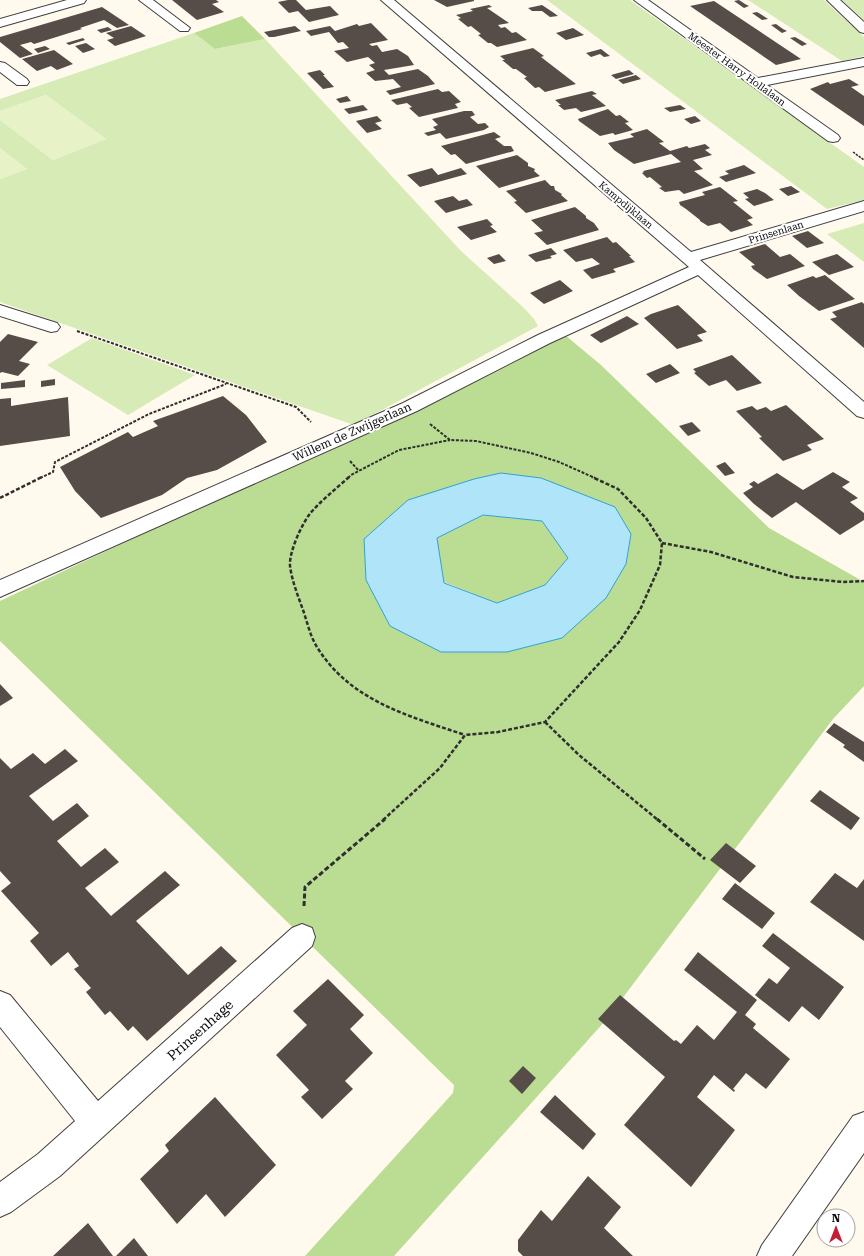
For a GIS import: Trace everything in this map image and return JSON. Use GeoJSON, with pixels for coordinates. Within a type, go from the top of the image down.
{"type":"FeatureCollection","features":[{"type":"Feature","properties":{"kind":"street"},"geometry":{"type":"LineString","coordinates":[[0,16],[57,0]]}},
{"type":"Feature","properties":{"kind":"street"},"geometry":{"type":"LineString","coordinates":[[0,23],[80,0]]}},
{"type":"Feature","properties":{"kind":"street"},"geometry":{"type":"LineString","coordinates":[[145,0],[184,28]]}},
{"type":"Feature","properties":{"kind":"street","name":"Kampdijklaan"},"geometry":{"type":"LineString","coordinates":[[387,0],[694,263],[864,412]]}},
{"type":"Feature","properties":{"kind":"street","name":"Meester Harry Hollalaan"},"geometry":{"type":"LineString","coordinates":[[643,0],[755,83],[834,138]]}},
{"type":"Feature","properties":{"kind":"street"},"geometry":{"type":"LineString","coordinates":[[834,0],[864,29]]}},
{"type":"Feature","properties":{"kind":"street"},"geometry":{"type":"LineString","coordinates":[[755,83],[864,62]]}},
{"type":"Feature","properties":{"kind":"street"},"geometry":{"type":"LineString","coordinates":[[0,66],[22,82]]}},
{"type":"Feature","properties":{"kind":"street","name":"Prinsenlaan"},"geometry":{"type":"LineString","coordinates":[[694,263],[864,206]]}},
{"type":"Feature","properties":{"kind":"street","name":"Willem de Zwijgerlaan"},"geometry":{"type":"LineString","coordinates":[[0,589],[410,406],[694,263]]}},
{"type":"Feature","properties":{"kind":"street"},"geometry":{"type":"LineString","coordinates":[[0,310],[50,327]]}},
{"type":"Feature","properties":{"kind":"street","name":"Prinsenhage"},"geometry":{"type":"LineString","coordinates":[[0,1200],[49,1165],[302,937]]}},
{"type":"Feature","properties":{"kind":"street"},"geometry":{"type":"LineString","coordinates":[[0,1004],[96,1123]]}},
{"type":"Feature","properties":{"kind":"street"},"geometry":{"type":"LineString","coordinates":[[773,1256],[864,1127]]}},
{"type":"Feature","properties":{"kind":"path"},"geometry":{"type":"LineString","coordinates":[[50,327],[58,325],[296,408],[332,441],[359,471]]}},
{"type":"Feature","properties":{"kind":"path"},"geometry":{"type":"LineString","coordinates":[[0,498],[53,472],[55,462],[149,414],[227,384]]}},
{"type":"Feature","properties":{"kind":"path"},"geometry":{"type":"LineString","coordinates":[[410,406],[450,440]]}},
{"type":"Feature","properties":{"kind":"path"},"geometry":{"type":"LineString","coordinates":[[450,440],[476,441],[559,462],[618,488],[646,518],[662,543],[660,565],[640,610],[619,642],[545,722],[498,732],[465,735],[401,713],[372,700],[352,686],[331,666],[316,646],[295,586],[290,565],[295,542],[309,515],[351,475],[399,450],[450,440]]}},
{"type":"Feature","properties":{"kind":"path"},"geometry":{"type":"LineString","coordinates":[[662,543],[711,552],[793,577],[843,582],[864,581]]}},
{"type":"Feature","properties":{"kind":"path"},"geometry":{"type":"LineString","coordinates":[[545,722],[579,756],[705,859]]}},
{"type":"Feature","properties":{"kind":"path"},"geometry":{"type":"LineString","coordinates":[[302,937],[305,887],[411,797],[440,768],[465,735]]}},
{"type":"Feature","properties":{"kind":"green space"},"geometry":{"type":"Polygon","coordinates":[[[547,0],[630,0],[864,167],[864,200],[827,209],[547,0]]]}},
{"type":"Feature","properties":{"kind":"green space"},"geometry":{"type":"Polygon","coordinates":[[[748,0],[824,0],[864,37],[864,56],[842,61],[748,0]]]}},
{"type":"Feature","properties":{"kind":"green space"},"geometry":{"type":"Polygon","coordinates":[[[842,0],[864,0],[864,20],[842,0]]]}},
{"type":"Feature","properties":{"kind":"green space"},"geometry":{"type":"Polygon","coordinates":[[[242,16],[265,39],[215,49],[194,33],[242,16]]]}},
{"type":"Feature","properties":{"kind":"green space"},"geometry":{"type":"Polygon","coordinates":[[[194,33],[215,49],[265,39],[461,251],[524,308],[538,326],[354,425],[0,302],[0,179],[27,169],[0,148],[0,120],[53,160],[106,139],[46,95],[0,111],[0,99],[194,33]]]}},
{"type":"Feature","properties":{"kind":"green space"},"geometry":{"type":"Polygon","coordinates":[[[46,95],[106,139],[53,160],[0,120],[0,111],[46,95]]]}},
{"type":"Feature","properties":{"kind":"green space"},"geometry":{"type":"Polygon","coordinates":[[[0,148],[27,169],[0,179],[0,148]]]}},
{"type":"Feature","properties":{"kind":"green space"},"geometry":{"type":"Polygon","coordinates":[[[864,223],[864,262],[827,234],[864,223]]]}},
{"type":"Feature","properties":{"kind":"green space"},"geometry":{"type":"Polygon","coordinates":[[[565,335],[601,365],[769,528],[864,582],[864,686],[833,719],[606,1020],[394,1256],[305,1256],[453,1093],[454,1085],[0,641],[0,601],[565,335]],[[408,500],[441,652],[626,564],[631,534],[615,507],[408,500]]]}},
{"type":"Feature","properties":{"kind":"green space"},"geometry":{"type":"Polygon","coordinates":[[[92,338],[195,375],[128,415],[47,365],[92,338]]]}},
{"type":"Feature","properties":{"kind":"green space"},"geometry":{"type":"Polygon","coordinates":[[[483,515],[542,521],[568,558],[545,585],[497,603],[444,582],[436,538],[483,515]]]}},
{"type":"Feature","properties":{"kind":"water"},"geometry":{"type":"Polygon","coordinates":[[[501,473],[541,478],[615,507],[631,534],[626,564],[606,598],[562,638],[507,652],[441,652],[390,626],[366,580],[364,539],[408,500],[474,479],[501,473]],[[483,515],[437,538],[444,583],[497,603],[545,585],[568,558],[542,521],[483,515]]]}},
{"type":"Feature","properties":{"kind":"building"},"geometry":{"type":"Polygon","coordinates":[[[172,0],[216,0],[219,2],[212,4],[224,12],[197,20],[172,0]]]}},
{"type":"Feature","properties":{"kind":"building"},"geometry":{"type":"Polygon","coordinates":[[[296,0],[306,10],[330,6],[339,15],[309,22],[298,11],[289,13],[278,2],[296,0]]]}},
{"type":"Feature","properties":{"kind":"building"},"geometry":{"type":"Polygon","coordinates":[[[434,0],[474,0],[474,1],[447,7],[434,0]]]}},
{"type":"Feature","properties":{"kind":"building"},"geometry":{"type":"Polygon","coordinates":[[[739,0],[749,6],[744,8],[734,1],[739,0]]]}},
{"type":"Feature","properties":{"kind":"building"},"geometry":{"type":"Polygon","coordinates":[[[714,1],[801,59],[776,65],[690,6],[714,1]]]}},
{"type":"Feature","properties":{"kind":"building"},"geometry":{"type":"Polygon","coordinates":[[[489,5],[492,7],[487,8],[509,23],[498,25],[501,28],[505,27],[512,33],[516,32],[527,40],[497,47],[491,43],[488,43],[478,35],[481,34],[471,26],[468,27],[458,19],[461,18],[456,15],[473,11],[470,9],[489,5]]]}},
{"type":"Feature","properties":{"kind":"building"},"geometry":{"type":"Polygon","coordinates":[[[542,5],[558,16],[550,17],[542,11],[532,11],[528,8],[542,5]]]}},
{"type":"Feature","properties":{"kind":"building"},"geometry":{"type":"Polygon","coordinates":[[[102,7],[129,25],[117,28],[104,20],[80,28],[82,29],[34,44],[31,42],[20,45],[33,54],[20,58],[0,42],[0,37],[102,7]]]}},
{"type":"Feature","properties":{"kind":"building"},"geometry":{"type":"Polygon","coordinates":[[[757,12],[768,19],[762,20],[752,13],[757,12]]]}},
{"type":"Feature","properties":{"kind":"building"},"geometry":{"type":"Polygon","coordinates":[[[371,23],[388,40],[369,44],[372,46],[377,45],[382,52],[397,49],[408,56],[414,65],[384,70],[389,75],[418,69],[428,76],[435,84],[390,95],[386,91],[401,87],[393,79],[375,81],[366,73],[375,70],[369,65],[375,63],[368,57],[347,62],[334,51],[349,48],[343,42],[338,43],[329,32],[311,36],[306,31],[330,26],[335,31],[357,24],[359,26],[371,23]]]}},
{"type":"Feature","properties":{"kind":"building"},"geometry":{"type":"Polygon","coordinates":[[[776,24],[787,31],[782,33],[771,25],[776,24]]]}},
{"type":"Feature","properties":{"kind":"building"},"geometry":{"type":"Polygon","coordinates":[[[131,26],[146,36],[115,46],[107,40],[114,38],[106,33],[131,26]]]}},
{"type":"Feature","properties":{"kind":"building"},"geometry":{"type":"Polygon","coordinates":[[[295,26],[301,31],[274,37],[269,37],[264,32],[295,26]]]}},
{"type":"Feature","properties":{"kind":"building"},"geometry":{"type":"Polygon","coordinates":[[[108,27],[112,30],[101,33],[97,30],[108,27]]]}},
{"type":"Feature","properties":{"kind":"building"},"geometry":{"type":"Polygon","coordinates":[[[573,28],[584,35],[566,40],[556,33],[573,28]]]}},
{"type":"Feature","properties":{"kind":"building"},"geometry":{"type":"Polygon","coordinates":[[[795,37],[807,44],[802,46],[790,38],[795,37]]]}},
{"type":"Feature","properties":{"kind":"building"},"geometry":{"type":"Polygon","coordinates":[[[83,38],[85,40],[69,45],[66,43],[83,38]]]}},
{"type":"Feature","properties":{"kind":"building"},"geometry":{"type":"Polygon","coordinates":[[[86,43],[95,49],[83,53],[75,46],[86,43]]]}},
{"type":"Feature","properties":{"kind":"building"},"geometry":{"type":"Polygon","coordinates":[[[45,46],[50,49],[38,53],[34,49],[45,46]]]}},
{"type":"Feature","properties":{"kind":"building"},"geometry":{"type":"Polygon","coordinates":[[[533,48],[544,56],[541,57],[576,84],[545,92],[539,87],[535,88],[524,78],[527,77],[516,69],[513,69],[502,60],[505,60],[500,56],[533,48]]]}},
{"type":"Feature","properties":{"kind":"building"},"geometry":{"type":"Polygon","coordinates":[[[601,49],[610,56],[604,57],[600,54],[591,57],[586,53],[601,49]]]}},
{"type":"Feature","properties":{"kind":"building"},"geometry":{"type":"Polygon","coordinates":[[[54,50],[73,64],[57,70],[51,66],[37,71],[22,59],[54,50]]]}},
{"type":"Feature","properties":{"kind":"building"},"geometry":{"type":"Polygon","coordinates":[[[320,70],[334,87],[323,89],[307,73],[320,70]]]}},
{"type":"Feature","properties":{"kind":"building"},"geometry":{"type":"Polygon","coordinates":[[[629,70],[634,74],[616,79],[611,75],[629,70]]]}},
{"type":"Feature","properties":{"kind":"building"},"geometry":{"type":"Polygon","coordinates":[[[636,75],[641,79],[623,84],[618,80],[636,75]]]}},
{"type":"Feature","properties":{"kind":"building"},"geometry":{"type":"Polygon","coordinates":[[[849,79],[859,85],[851,87],[864,96],[864,126],[810,89],[828,82],[830,84],[849,79]]]}},
{"type":"Feature","properties":{"kind":"building"},"geometry":{"type":"Polygon","coordinates":[[[438,89],[442,92],[449,91],[461,102],[455,104],[458,108],[419,117],[409,108],[412,107],[407,103],[397,105],[391,100],[438,89]]]}},
{"type":"Feature","properties":{"kind":"building"},"geometry":{"type":"Polygon","coordinates":[[[592,91],[597,94],[592,95],[606,106],[581,112],[576,108],[564,110],[555,100],[592,91]]]}},
{"type":"Feature","properties":{"kind":"building"},"geometry":{"type":"Polygon","coordinates":[[[347,96],[351,101],[340,103],[336,99],[347,96]]]}},
{"type":"Feature","properties":{"kind":"building"},"geometry":{"type":"Polygon","coordinates":[[[363,105],[368,110],[349,114],[344,109],[363,105]]]}},
{"type":"Feature","properties":{"kind":"building"},"geometry":{"type":"Polygon","coordinates":[[[680,105],[686,109],[670,112],[664,108],[680,105]]]}},
{"type":"Feature","properties":{"kind":"building"},"geometry":{"type":"Polygon","coordinates":[[[608,109],[616,116],[620,115],[629,122],[625,123],[633,130],[615,135],[613,133],[600,136],[578,119],[608,109]]]}},
{"type":"Feature","properties":{"kind":"building"},"geometry":{"type":"Polygon","coordinates":[[[464,111],[472,111],[475,115],[470,117],[478,124],[485,123],[489,127],[484,130],[446,139],[440,133],[428,136],[424,133],[436,130],[433,127],[438,125],[432,119],[464,111]]]}},
{"type":"Feature","properties":{"kind":"building"},"geometry":{"type":"Polygon","coordinates":[[[377,116],[382,121],[375,123],[382,129],[367,133],[356,121],[377,116]]]}},
{"type":"Feature","properties":{"kind":"building"},"geometry":{"type":"Polygon","coordinates":[[[695,116],[701,121],[691,124],[684,119],[695,116]]]}},
{"type":"Feature","properties":{"kind":"building"},"geometry":{"type":"Polygon","coordinates":[[[647,129],[664,142],[659,143],[670,151],[687,146],[689,148],[705,144],[710,148],[705,150],[712,155],[693,160],[703,169],[694,171],[713,185],[684,194],[679,190],[665,192],[659,188],[662,187],[650,177],[647,178],[642,173],[644,172],[643,171],[681,162],[671,154],[634,164],[614,150],[608,143],[634,137],[630,134],[647,129]]]}},
{"type":"Feature","properties":{"kind":"building"},"geometry":{"type":"Polygon","coordinates":[[[494,132],[501,137],[495,139],[504,146],[511,146],[514,151],[466,164],[455,154],[451,155],[441,146],[494,132]]]}},
{"type":"Feature","properties":{"kind":"building"},"geometry":{"type":"Polygon","coordinates":[[[517,155],[528,163],[528,166],[535,169],[534,171],[540,176],[499,188],[476,166],[517,155]]]}},
{"type":"Feature","properties":{"kind":"building"},"geometry":{"type":"Polygon","coordinates":[[[744,165],[756,173],[726,182],[719,177],[729,174],[725,171],[744,165]]]}},
{"type":"Feature","properties":{"kind":"building"},"geometry":{"type":"Polygon","coordinates":[[[432,168],[438,175],[461,168],[467,174],[420,187],[407,175],[432,168]]]}},
{"type":"Feature","properties":{"kind":"building"},"geometry":{"type":"Polygon","coordinates":[[[545,180],[551,186],[554,186],[555,190],[562,194],[561,195],[568,201],[526,213],[514,202],[517,201],[506,191],[545,180]]]}},
{"type":"Feature","properties":{"kind":"building"},"geometry":{"type":"Polygon","coordinates":[[[791,186],[800,192],[788,196],[779,189],[791,186]]]}},
{"type":"Feature","properties":{"kind":"building"},"geometry":{"type":"Polygon","coordinates":[[[720,187],[738,201],[733,202],[753,218],[747,220],[753,225],[731,232],[720,223],[708,226],[680,205],[679,202],[705,195],[702,192],[720,187]]]}},
{"type":"Feature","properties":{"kind":"building"},"geometry":{"type":"Polygon","coordinates":[[[757,189],[774,200],[754,206],[745,199],[749,198],[743,193],[757,189]]]}},
{"type":"Feature","properties":{"kind":"building"},"geometry":{"type":"Polygon","coordinates":[[[453,196],[459,201],[467,199],[473,205],[446,213],[434,201],[453,196]]]}},
{"type":"Feature","properties":{"kind":"building"},"geometry":{"type":"Polygon","coordinates":[[[575,207],[586,216],[586,218],[594,223],[599,230],[547,245],[534,233],[543,231],[531,220],[575,207]]]}},
{"type":"Feature","properties":{"kind":"building"},"geometry":{"type":"Polygon","coordinates":[[[487,219],[493,225],[490,226],[497,232],[471,240],[457,227],[487,219]]]}},
{"type":"Feature","properties":{"kind":"building"},"geometry":{"type":"Polygon","coordinates":[[[808,231],[824,243],[807,248],[792,236],[808,231]]]}},
{"type":"Feature","properties":{"kind":"building"},"geometry":{"type":"Polygon","coordinates":[[[607,237],[613,243],[616,242],[631,256],[629,256],[635,262],[613,269],[616,272],[592,279],[583,270],[600,264],[592,258],[576,262],[563,250],[607,237]]]}},
{"type":"Feature","properties":{"kind":"building"},"geometry":{"type":"Polygon","coordinates":[[[765,244],[780,257],[790,254],[805,266],[767,279],[753,269],[751,266],[755,265],[739,252],[765,244]]]}},
{"type":"Feature","properties":{"kind":"building"},"geometry":{"type":"Polygon","coordinates":[[[551,248],[557,254],[550,256],[552,258],[536,262],[528,255],[551,248]]]}},
{"type":"Feature","properties":{"kind":"building"},"geometry":{"type":"Polygon","coordinates":[[[499,254],[506,261],[494,264],[487,258],[499,254]]]}},
{"type":"Feature","properties":{"kind":"building"},"geometry":{"type":"Polygon","coordinates":[[[837,254],[854,267],[829,275],[812,262],[837,254]]]}},
{"type":"Feature","properties":{"kind":"building"},"geometry":{"type":"Polygon","coordinates":[[[825,275],[855,299],[819,311],[787,285],[813,276],[816,278],[825,275]]]}},
{"type":"Feature","properties":{"kind":"building"},"geometry":{"type":"Polygon","coordinates":[[[560,280],[573,291],[544,304],[530,293],[560,280]]]}},
{"type":"Feature","properties":{"kind":"building"},"geometry":{"type":"Polygon","coordinates":[[[862,302],[864,304],[864,348],[830,319],[837,317],[832,312],[862,302]]]}},
{"type":"Feature","properties":{"kind":"building"},"geometry":{"type":"Polygon","coordinates":[[[678,305],[707,332],[697,335],[703,341],[677,349],[644,318],[651,314],[678,305]]]}},
{"type":"Feature","properties":{"kind":"building"},"geometry":{"type":"Polygon","coordinates":[[[627,316],[639,324],[601,343],[590,335],[627,316]]]}},
{"type":"Feature","properties":{"kind":"building"},"geometry":{"type":"Polygon","coordinates":[[[8,334],[38,342],[19,361],[30,364],[18,376],[2,372],[0,373],[0,342],[8,334]]]}},
{"type":"Feature","properties":{"kind":"building"},"geometry":{"type":"Polygon","coordinates":[[[732,355],[762,383],[737,391],[726,380],[709,386],[694,373],[696,372],[693,369],[732,355]]]}},
{"type":"Feature","properties":{"kind":"building"},"geometry":{"type":"Polygon","coordinates":[[[670,364],[680,373],[656,383],[646,374],[670,364]]]}},
{"type":"Feature","properties":{"kind":"building"},"geometry":{"type":"Polygon","coordinates":[[[55,379],[55,385],[41,387],[41,381],[55,379]]]}},
{"type":"Feature","properties":{"kind":"building"},"geometry":{"type":"Polygon","coordinates":[[[25,380],[25,387],[1,389],[1,383],[25,380]]]}},
{"type":"Feature","properties":{"kind":"building"},"geometry":{"type":"Polygon","coordinates":[[[223,396],[246,415],[267,442],[217,470],[187,478],[162,495],[101,518],[75,491],[60,467],[128,432],[133,437],[158,426],[153,421],[223,396]]]}},
{"type":"Feature","properties":{"kind":"building"},"geometry":{"type":"Polygon","coordinates":[[[68,397],[70,436],[0,446],[0,399],[11,398],[11,406],[68,397]]]}},
{"type":"Feature","properties":{"kind":"building"},"geometry":{"type":"Polygon","coordinates":[[[786,405],[824,439],[807,445],[812,450],[783,461],[759,438],[762,437],[736,411],[752,406],[757,410],[766,407],[771,411],[786,405]]]}},
{"type":"Feature","properties":{"kind":"building"},"geometry":{"type":"Polygon","coordinates":[[[692,422],[701,431],[688,436],[679,426],[692,422]]]}},
{"type":"Feature","properties":{"kind":"building"},"geometry":{"type":"Polygon","coordinates":[[[725,462],[735,473],[725,476],[716,466],[725,462]]]}},
{"type":"Feature","properties":{"kind":"building"},"geometry":{"type":"Polygon","coordinates":[[[833,472],[850,482],[842,487],[858,498],[850,502],[864,513],[864,520],[840,535],[796,502],[772,518],[743,493],[753,487],[749,484],[754,481],[758,484],[777,473],[803,490],[833,472]]]}},
{"type":"Feature","properties":{"kind":"building"},"geometry":{"type":"Polygon","coordinates":[[[0,684],[13,698],[0,706],[0,684]]]}},
{"type":"Feature","properties":{"kind":"building"},"geometry":{"type":"Polygon","coordinates":[[[834,723],[864,742],[864,762],[843,747],[845,745],[826,732],[834,723]]]}},
{"type":"Feature","properties":{"kind":"building"},"geometry":{"type":"Polygon","coordinates":[[[65,749],[78,761],[29,796],[53,821],[77,803],[89,816],[57,841],[81,867],[105,848],[119,862],[85,888],[111,916],[165,871],[180,885],[136,921],[188,975],[221,946],[237,961],[147,1041],[133,1026],[128,1031],[110,1011],[105,1015],[86,992],[91,988],[74,969],[79,966],[68,952],[51,966],[30,941],[39,933],[1,891],[11,883],[0,871],[0,758],[11,769],[33,753],[45,764],[65,749]]]}},
{"type":"Feature","properties":{"kind":"building"},"geometry":{"type":"Polygon","coordinates":[[[820,790],[860,818],[851,830],[810,801],[820,790]]]}},
{"type":"Feature","properties":{"kind":"building"},"geometry":{"type":"Polygon","coordinates":[[[726,843],[756,866],[740,883],[710,860],[726,843]]]}},
{"type":"Feature","properties":{"kind":"building"},"geometry":{"type":"Polygon","coordinates":[[[835,873],[857,888],[864,879],[864,941],[810,902],[835,873]]]}},
{"type":"Feature","properties":{"kind":"building"},"geometry":{"type":"Polygon","coordinates":[[[735,883],[775,913],[762,929],[722,899],[735,883]]]}},
{"type":"Feature","properties":{"kind":"building"},"geometry":{"type":"Polygon","coordinates":[[[773,933],[844,987],[819,1020],[802,1006],[789,1022],[755,995],[769,978],[777,984],[790,968],[762,946],[773,933]]]}},
{"type":"Feature","properties":{"kind":"building"},"geometry":{"type":"Polygon","coordinates":[[[698,952],[757,1000],[745,1015],[756,1024],[753,1028],[790,1059],[766,1089],[746,1073],[733,1089],[735,1090],[734,1092],[714,1075],[697,1097],[735,1130],[691,1187],[624,1125],[665,1077],[598,1019],[620,995],[674,1041],[676,1040],[681,1044],[697,1025],[714,1040],[737,1012],[684,970],[698,952]]]}},
{"type":"Feature","properties":{"kind":"building"},"geometry":{"type":"Polygon","coordinates":[[[328,979],[364,1015],[350,1029],[373,1053],[345,1081],[353,1089],[322,1119],[301,1097],[309,1090],[276,1055],[307,1025],[293,1011],[328,979]]]}},
{"type":"Feature","properties":{"kind":"building"},"geometry":{"type":"Polygon","coordinates":[[[523,1066],[536,1078],[522,1094],[509,1081],[523,1066]]]}},
{"type":"Feature","properties":{"kind":"building"},"geometry":{"type":"Polygon","coordinates":[[[555,1095],[596,1134],[583,1150],[540,1112],[555,1095]]]}},
{"type":"Feature","properties":{"kind":"building"},"geometry":{"type":"Polygon","coordinates":[[[215,1097],[276,1165],[225,1217],[206,1194],[177,1224],[140,1179],[169,1151],[165,1145],[215,1097]]]}},
{"type":"Feature","properties":{"kind":"building"},"geometry":{"type":"Polygon","coordinates":[[[588,1176],[621,1207],[604,1228],[633,1256],[523,1256],[518,1251],[518,1240],[541,1210],[552,1221],[588,1176]]]}},
{"type":"Feature","properties":{"kind":"building"},"geometry":{"type":"Polygon","coordinates":[[[88,1223],[113,1256],[53,1256],[88,1223]]]}},
{"type":"Feature","properties":{"kind":"building"},"geometry":{"type":"Polygon","coordinates":[[[134,1238],[148,1256],[116,1256],[134,1238]]]}}]}
